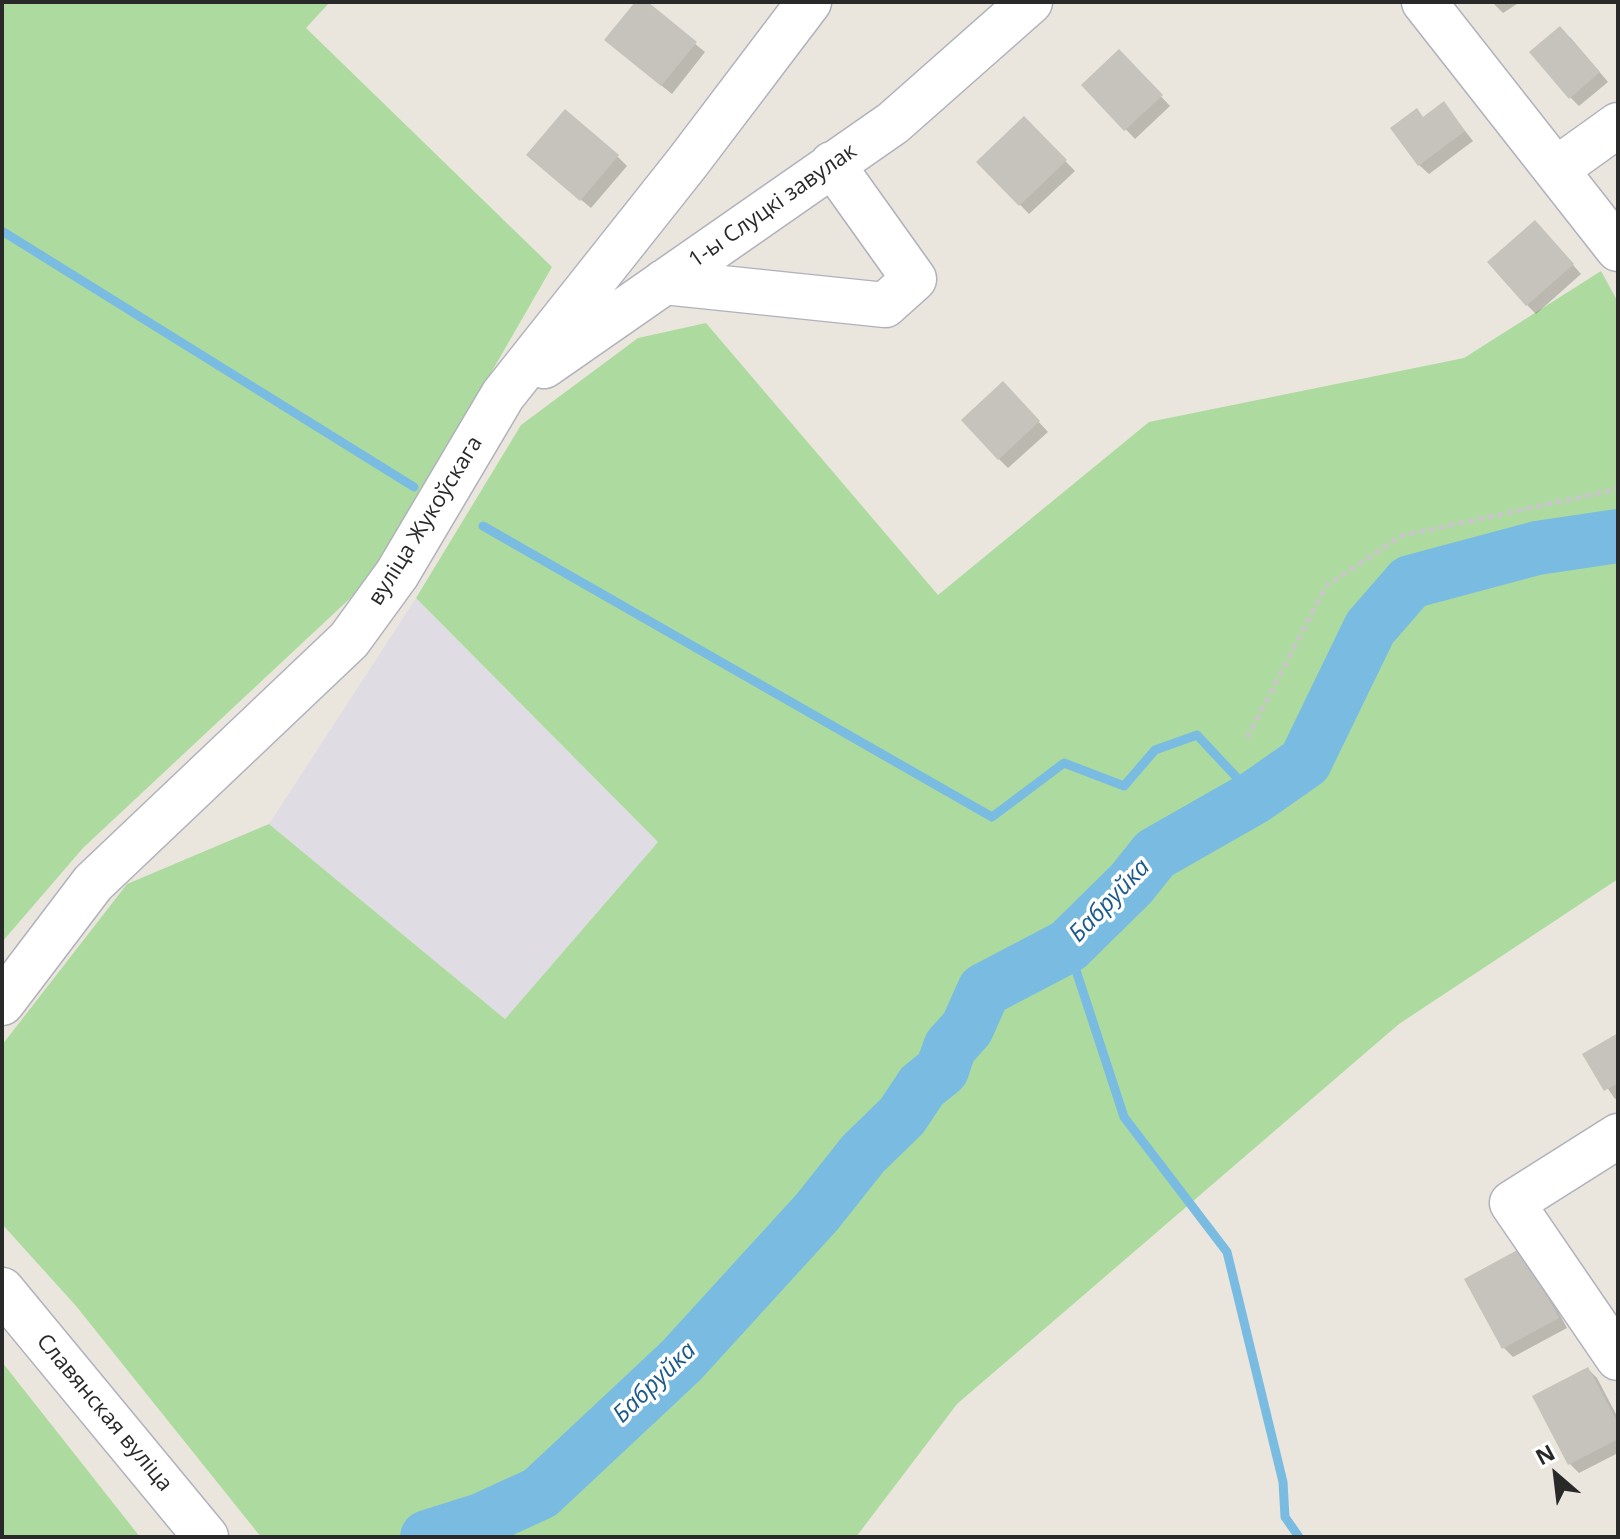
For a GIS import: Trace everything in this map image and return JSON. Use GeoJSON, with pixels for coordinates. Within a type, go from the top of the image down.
{"type":"FeatureCollection","features":[{"type":"Feature","properties":{"kind":"street","name":"вуліца Жукоўскага"},"geometry":{"type":"LineString","coordinates":[[2,1003],[93,883],[349,640],[397,574],[503,395],[687,163],[809,2]]}},
{"type":"Feature","properties":{"kind":"street","name":"1-ы Слуцкі завулак"},"geometry":{"type":"LineString","coordinates":[[503,395],[893,123],[1030,2]]}},
{"type":"Feature","properties":{"kind":"street"},"geometry":{"type":"LineString","coordinates":[[1424,2],[1558,168],[1618,249]]}},
{"type":"Feature","properties":{"kind":"street"},"geometry":{"type":"LineString","coordinates":[[1558,168],[1618,125]]}},
{"type":"Feature","properties":{"kind":"street"},"geometry":{"type":"LineString","coordinates":[[664,282],[885,305],[914,279],[832,164]]}},
{"type":"Feature","properties":{"kind":"street"},"geometry":{"type":"LineString","coordinates":[[1618,1136],[1512,1203],[1618,1358]]}},
{"type":"Feature","properties":{"kind":"street","name":"Славянская вуліца"},"geometry":{"type":"LineString","coordinates":[[2,1290],[206,1537]]}},
{"type":"Feature","properties":{"kind":"path"},"geometry":{"type":"LineString","coordinates":[[1247,738],[1326,586],[1401,536],[1618,489]]}},
{"type":"Feature","properties":{"kind":"shaded area"},"geometry":{"type":"Polygon","coordinates":[[[416,598],[658,842],[505,1019],[269,824],[416,598]]]}},
{"type":"Feature","properties":{"kind":"green space"},"geometry":{"type":"Polygon","coordinates":[[[2,2],[330,2],[306,28],[552,267],[374,576],[83,848],[2,942],[2,2]]]}},
{"type":"Feature","properties":{"kind":"green space"},"geometry":{"type":"Polygon","coordinates":[[[1601,271],[1618,302],[1618,879],[1399,1024],[957,1404],[856,1537],[261,1537],[76,1306],[2,1224],[2,1045],[127,884],[269,824],[505,1019],[658,842],[416,598],[521,425],[638,338],[706,323],[938,595],[1149,422],[1464,358],[1601,271]]]}},
{"type":"Feature","properties":{"kind":"green space"},"geometry":{"type":"Polygon","coordinates":[[[2,1362],[99,1485],[140,1537],[2,1537],[2,1362]]]}},
{"type":"Feature","properties":{"kind":"building"},"geometry":{"type":"Polygon","coordinates":[[[635,2],[648,2],[697,42],[661,86],[604,40],[635,2]]]}},
{"type":"Feature","properties":{"kind":"building"},"geometry":{"type":"Polygon","coordinates":[[[1560,26],[1600,72],[1569,99],[1529,52],[1560,26]]]}},
{"type":"Feature","properties":{"kind":"building"},"geometry":{"type":"Polygon","coordinates":[[[1119,49],[1163,95],[1124,131],[1081,85],[1119,49]]]}},
{"type":"Feature","properties":{"kind":"building"},"geometry":{"type":"Polygon","coordinates":[[[1444,101],[1465,131],[1418,166],[1390,128],[1417,108],[1423,117],[1444,101]]]}},
{"type":"Feature","properties":{"kind":"building"},"geometry":{"type":"Polygon","coordinates":[[[565,109],[619,155],[580,201],[526,155],[565,109]]]}},
{"type":"Feature","properties":{"kind":"building"},"geometry":{"type":"Polygon","coordinates":[[[1024,116],[1067,160],[1019,206],[976,162],[1024,116]]]}},
{"type":"Feature","properties":{"kind":"building"},"geometry":{"type":"Polygon","coordinates":[[[1535,220],[1574,264],[1526,306],[1487,262],[1535,220]]]}},
{"type":"Feature","properties":{"kind":"building"},"geometry":{"type":"Polygon","coordinates":[[[1003,381],[1040,421],[998,460],[961,420],[1003,381]]]}},
{"type":"Feature","properties":{"kind":"building"},"geometry":{"type":"Polygon","coordinates":[[[1618,1033],[1618,1083],[1604,1091],[1582,1054],[1618,1033]]]}},
{"type":"Feature","properties":{"kind":"building"},"geometry":{"type":"Polygon","coordinates":[[[1521,1248],[1559,1318],[1502,1349],[1464,1279],[1521,1248]]]}},
{"type":"Feature","properties":{"kind":"building"},"geometry":{"type":"Polygon","coordinates":[[[1588,1367],[1618,1423],[1618,1439],[1568,1465],[1532,1396],[1588,1367]]]}},
{"type":"Feature","properties":{"kind":"waterway"},"geometry":{"type":"LineString","coordinates":[[2,231],[414,487]]}},
{"type":"Feature","properties":{"kind":"waterway"},"geometry":{"type":"LineString","coordinates":[[483,526],[992,817],[1064,763],[1124,786],[1155,750],[1197,735],[1255,797]]}},
{"type":"Feature","properties":{"kind":"waterway","name":"Бабруйка"},"geometry":{"type":"LineString","coordinates":[[427,1537],[481,1520],[540,1493],[681,1361],[817,1212],[863,1154],[902,1116],[922,1086],[942,1070],[950,1047],[967,1028],[984,990],[1068,946],[1131,884],[1155,854],[1255,797],[1305,762],[1370,628],[1410,582],[1537,548],[1618,536]]}},
{"type":"Feature","properties":{"kind":"waterway"},"geometry":{"type":"LineString","coordinates":[[1068,946],[1124,1117],[1227,1252],[1283,1482],[1285,1517],[1299,1537]]}}]}
